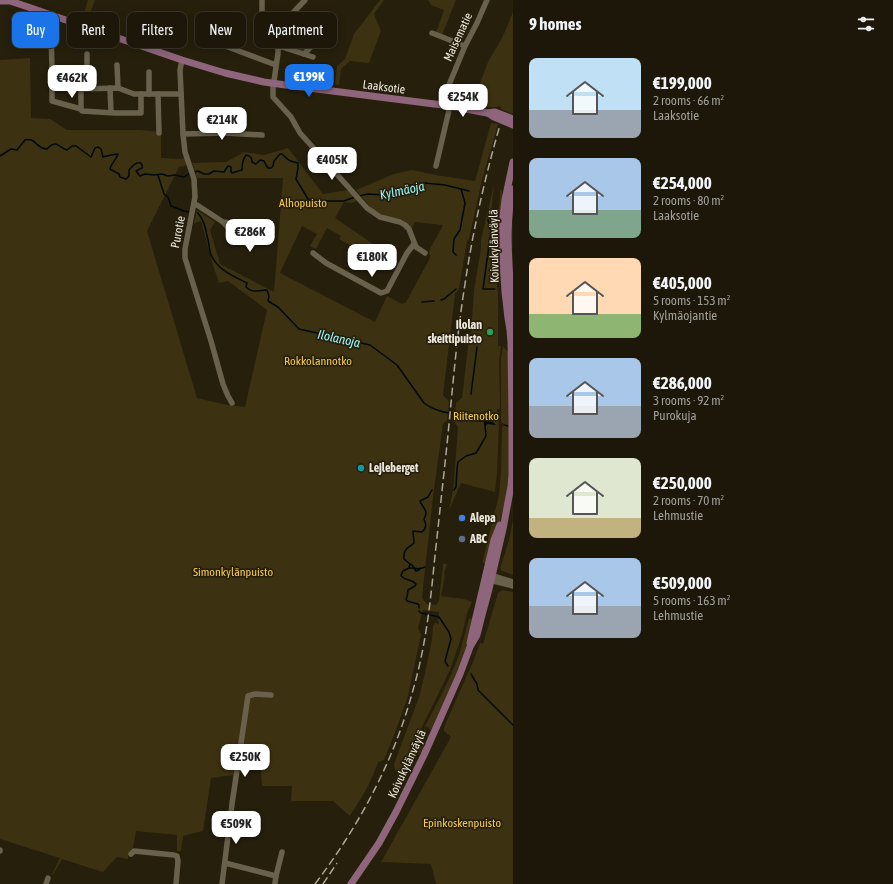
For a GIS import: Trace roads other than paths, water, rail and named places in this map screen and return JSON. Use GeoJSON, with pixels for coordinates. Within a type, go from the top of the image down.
{"type":"FeatureCollection","features":[{"type":"Feature","properties":{"kind":"main road","name":"Laaksotie"},"geometry":{"type":"LineString","coordinates":[[1,1],[10,1],[44,12]]}},
{"type":"Feature","properties":{"kind":"main road","name":"Laaksotie"},"geometry":{"type":"LineString","coordinates":[[59,17],[182,60],[224,72],[273,83],[378,98],[450,106],[488,113],[495,112],[513,118]]}},
{"type":"Feature","properties":{"kind":"main road","name":"Laaksotie"},"geometry":{"type":"LineString","coordinates":[[488,113],[513,125]]}},
{"type":"Feature","properties":{"kind":"main road","name":"Koivukylänväylä"},"geometry":{"type":"LineString","coordinates":[[510,292],[502,248],[502,225],[505,200],[513,162]]}},
{"type":"Feature","properties":{"kind":"main road","name":"Koivukylänväylä"},"geometry":{"type":"LineString","coordinates":[[351,884],[379,843],[405,795],[453,689],[470,647],[472,634],[488,578],[494,540],[505,514],[511,486],[512,465],[512,380],[510,330],[508,318],[510,292],[508,225],[510,201],[513,189]]}},
{"type":"Feature","properties":{"kind":"street"},"geometry":{"type":"LineString","coordinates":[[262,0],[262,12]]}},
{"type":"Feature","properties":{"kind":"street"},"geometry":{"type":"LineString","coordinates":[[294,12],[305,0]]}},
{"type":"Feature","properties":{"kind":"street","name":"Maisematie"},"geometry":{"type":"LineString","coordinates":[[442,105],[465,46],[487,0]]}},
{"type":"Feature","properties":{"kind":"street"},"geometry":{"type":"LineString","coordinates":[[432,33],[465,46]]}},
{"type":"Feature","properties":{"kind":"street"},"geometry":{"type":"LineString","coordinates":[[51,48],[52,101],[81,109],[82,111],[141,113],[141,94]]}},
{"type":"Feature","properties":{"kind":"street"},"geometry":{"type":"LineString","coordinates":[[231,48],[276,65]]}},
{"type":"Feature","properties":{"kind":"street"},"geometry":{"type":"LineString","coordinates":[[278,48],[273,83],[273,97],[291,117],[303,137],[367,208],[380,217],[400,222],[405,225],[409,229],[416,247],[425,253]]}},
{"type":"Feature","properties":{"kind":"street"},"geometry":{"type":"LineString","coordinates":[[285,48],[313,57]]}},
{"type":"Feature","properties":{"kind":"street"},"geometry":{"type":"LineString","coordinates":[[304,54],[310,48]]}},
{"type":"Feature","properties":{"kind":"street"},"geometry":{"type":"LineString","coordinates":[[81,109],[87,54]]}},
{"type":"Feature","properties":{"kind":"street","name":"Purotie"},"geometry":{"type":"LineString","coordinates":[[182,60],[180,70],[182,134],[185,152],[194,179],[195,197],[185,249],[185,258],[223,384],[232,403]]}},
{"type":"Feature","properties":{"kind":"street"},"geometry":{"type":"LineString","coordinates":[[118,65],[118,88]]}},
{"type":"Feature","properties":{"kind":"street"},"geometry":{"type":"LineString","coordinates":[[52,70],[84,89],[118,88],[134,94],[181,94]]}},
{"type":"Feature","properties":{"kind":"street"},"geometry":{"type":"LineString","coordinates":[[149,72],[149,94]]}},
{"type":"Feature","properties":{"kind":"street"},"geometry":{"type":"LineString","coordinates":[[110,88],[111,112]]}},
{"type":"Feature","properties":{"kind":"street"},"geometry":{"type":"LineString","coordinates":[[158,94],[159,134]]}},
{"type":"Feature","properties":{"kind":"street"},"geometry":{"type":"LineString","coordinates":[[436,166],[450,106]]}},
{"type":"Feature","properties":{"kind":"street"},"geometry":{"type":"LineString","coordinates":[[182,134],[225,132],[262,135]]}},
{"type":"Feature","properties":{"kind":"street"},"geometry":{"type":"LineString","coordinates":[[194,205],[223,222],[241,241],[248,244],[251,237],[252,225],[223,222]]}},
{"type":"Feature","properties":{"kind":"street"},"geometry":{"type":"LineString","coordinates":[[313,253],[326,263],[381,293],[387,291],[407,253],[414,244]]}},
{"type":"Feature","properties":{"kind":"street"},"geometry":{"type":"LineString","coordinates":[[488,578],[513,582]]}},
{"type":"Feature","properties":{"kind":"street"},"geometry":{"type":"LineString","coordinates":[[488,578],[513,586]]}},
{"type":"Feature","properties":{"kind":"street"},"geometry":{"type":"LineString","coordinates":[[222,884],[248,696],[255,694],[272,695]]}},
{"type":"Feature","properties":{"kind":"street"},"geometry":{"type":"LineString","coordinates":[[130,854],[134,851],[174,854],[177,856],[178,861],[176,884]]}},
{"type":"Feature","properties":{"kind":"street"},"geometry":{"type":"LineString","coordinates":[[225,863],[276,879],[282,852]]}},
{"type":"Feature","properties":{"kind":"waterway","name":"Kylmäoja"},"geometry":{"type":"LineString","coordinates":[[0,156],[11,149],[17,150],[25,140],[32,140],[40,147],[47,149],[53,144],[57,144],[67,150],[72,146],[76,146],[91,157],[95,148],[98,147],[101,149],[103,157],[118,154],[110,169],[119,174],[120,177],[126,179],[129,176],[129,170],[137,163],[141,163],[142,165],[142,168],[136,171],[140,176],[145,174],[162,174],[184,177],[190,173]]}},
{"type":"Feature","properties":{"kind":"waterway","name":"Kylmäoja"},"geometry":{"type":"LineString","coordinates":[[195,172],[198,171],[204,174],[209,174],[214,171],[224,172],[228,166],[231,167],[232,173],[242,170],[246,155],[251,157],[252,162],[256,164],[260,160],[264,161],[268,168],[271,168],[274,161],[280,154],[282,154],[289,160],[298,163],[296,179],[308,199],[313,201],[344,201],[355,197]]}},
{"type":"Feature","properties":{"kind":"waterway","name":"Ilolanoja"},"geometry":{"type":"LineString","coordinates":[[158,175],[164,194],[168,197],[171,206],[190,212]]}},
{"type":"Feature","properties":{"kind":"waterway","name":"Kylmäoja"},"geometry":{"type":"LineString","coordinates":[[359,196],[368,194],[385,195],[395,193],[407,186],[425,183],[445,185],[469,191]]}},
{"type":"Feature","properties":{"kind":"waterway"},"geometry":{"type":"LineString","coordinates":[[456,255],[453,252],[454,239],[460,230],[465,203],[461,189]]}},
{"type":"Feature","properties":{"kind":"waterway","name":"Ilolanoja"},"geometry":{"type":"LineString","coordinates":[[198,213],[205,227],[211,255],[218,265],[226,272],[247,283],[246,287],[249,289],[256,291],[267,290],[269,296],[268,301],[278,307],[299,329],[370,345],[397,365],[424,403],[437,410],[460,415]]}},
{"type":"Feature","properties":{"kind":"waterway"},"geometry":{"type":"LineString","coordinates":[[488,220],[491,231],[483,289],[495,289]]}},
{"type":"Feature","properties":{"kind":"waterway"},"geometry":{"type":"LineString","coordinates":[[441,300],[456,289]]}},
{"type":"Feature","properties":{"kind":"waterway"},"geometry":{"type":"LineString","coordinates":[[422,302],[434,301]]}},
{"type":"Feature","properties":{"kind":"waterway"},"geometry":{"type":"LineString","coordinates":[[471,394],[477,347]]}},
{"type":"Feature","properties":{"kind":"waterway","name":"Ilolanoja"},"geometry":{"type":"LineString","coordinates":[[454,490],[456,487],[458,462],[466,456],[476,453],[486,436],[485,425]]}},
{"type":"Feature","properties":{"kind":"waterway","name":"Ilolanoja"},"geometry":{"type":"LineString","coordinates":[[419,608],[418,604],[407,601],[406,599],[408,590],[416,584],[413,581],[403,578],[401,575],[403,571],[409,568],[410,564],[404,559],[404,553],[414,543],[413,531],[422,532],[426,524],[424,519],[426,511],[420,501],[428,497],[432,490]]}},
{"type":"Feature","properties":{"kind":"waterway"},"geometry":{"type":"LineString","coordinates":[[410,564],[414,568],[419,569],[425,567]]}},
{"type":"Feature","properties":{"kind":"waterway"},"geometry":{"type":"LineString","coordinates":[[409,568],[414,568],[416,571],[420,568]]}},
{"type":"Feature","properties":{"kind":"waterway","name":"Ilolanoja"},"geometry":{"type":"LineString","coordinates":[[419,611],[421,613],[439,617],[449,632],[451,639],[445,661],[448,666]]}},
{"type":"Feature","properties":{"kind":"waterway","name":"Ilolanoja"},"geometry":{"type":"LineString","coordinates":[[471,674],[477,684],[478,690],[513,725]]}},
{"type":"Feature","properties":{"kind":"railway"},"geometry":{"type":"LineString","coordinates":[[315,884],[346,839],[373,792],[396,742],[417,675],[424,644],[431,596],[465,284],[480,204],[500,125]]}},
{"type":"Feature","properties":{"kind":"railway"},"geometry":{"type":"LineString","coordinates":[[323,884],[337,863]]}},
{"type":"Feature","properties":{"kind":"place","name":"Ilolan skeittipuisto"},"geometry":{"type":"Point","coordinates":[490,332]}},
{"type":"Feature","properties":{"kind":"place","name":"Lejleberget"},"geometry":{"type":"Point","coordinates":[361,468]}},
{"type":"Feature","properties":{"kind":"place","name":"Alepa"},"geometry":{"type":"Point","coordinates":[462,518]}},
{"type":"Feature","properties":{"kind":"place","name":"ABC"},"geometry":{"type":"Point","coordinates":[462,539]}},
{"type":"Feature","properties":{"kind":"park label","name":"Alhopuisto"},"geometry":{"type":"Point","coordinates":[303,203]}},
{"type":"Feature","properties":{"kind":"park label","name":"Rokkolannotko"},"geometry":{"type":"Point","coordinates":[318,361]}},
{"type":"Feature","properties":{"kind":"park label","name":"Riitenotko"},"geometry":{"type":"Point","coordinates":[476,416]}},
{"type":"Feature","properties":{"kind":"park label","name":"Simonkylänpuisto"},"geometry":{"type":"Point","coordinates":[233,572]}},
{"type":"Feature","properties":{"kind":"park label","name":"Epinkoskenpuisto"},"geometry":{"type":"Point","coordinates":[462,823]}}]}
